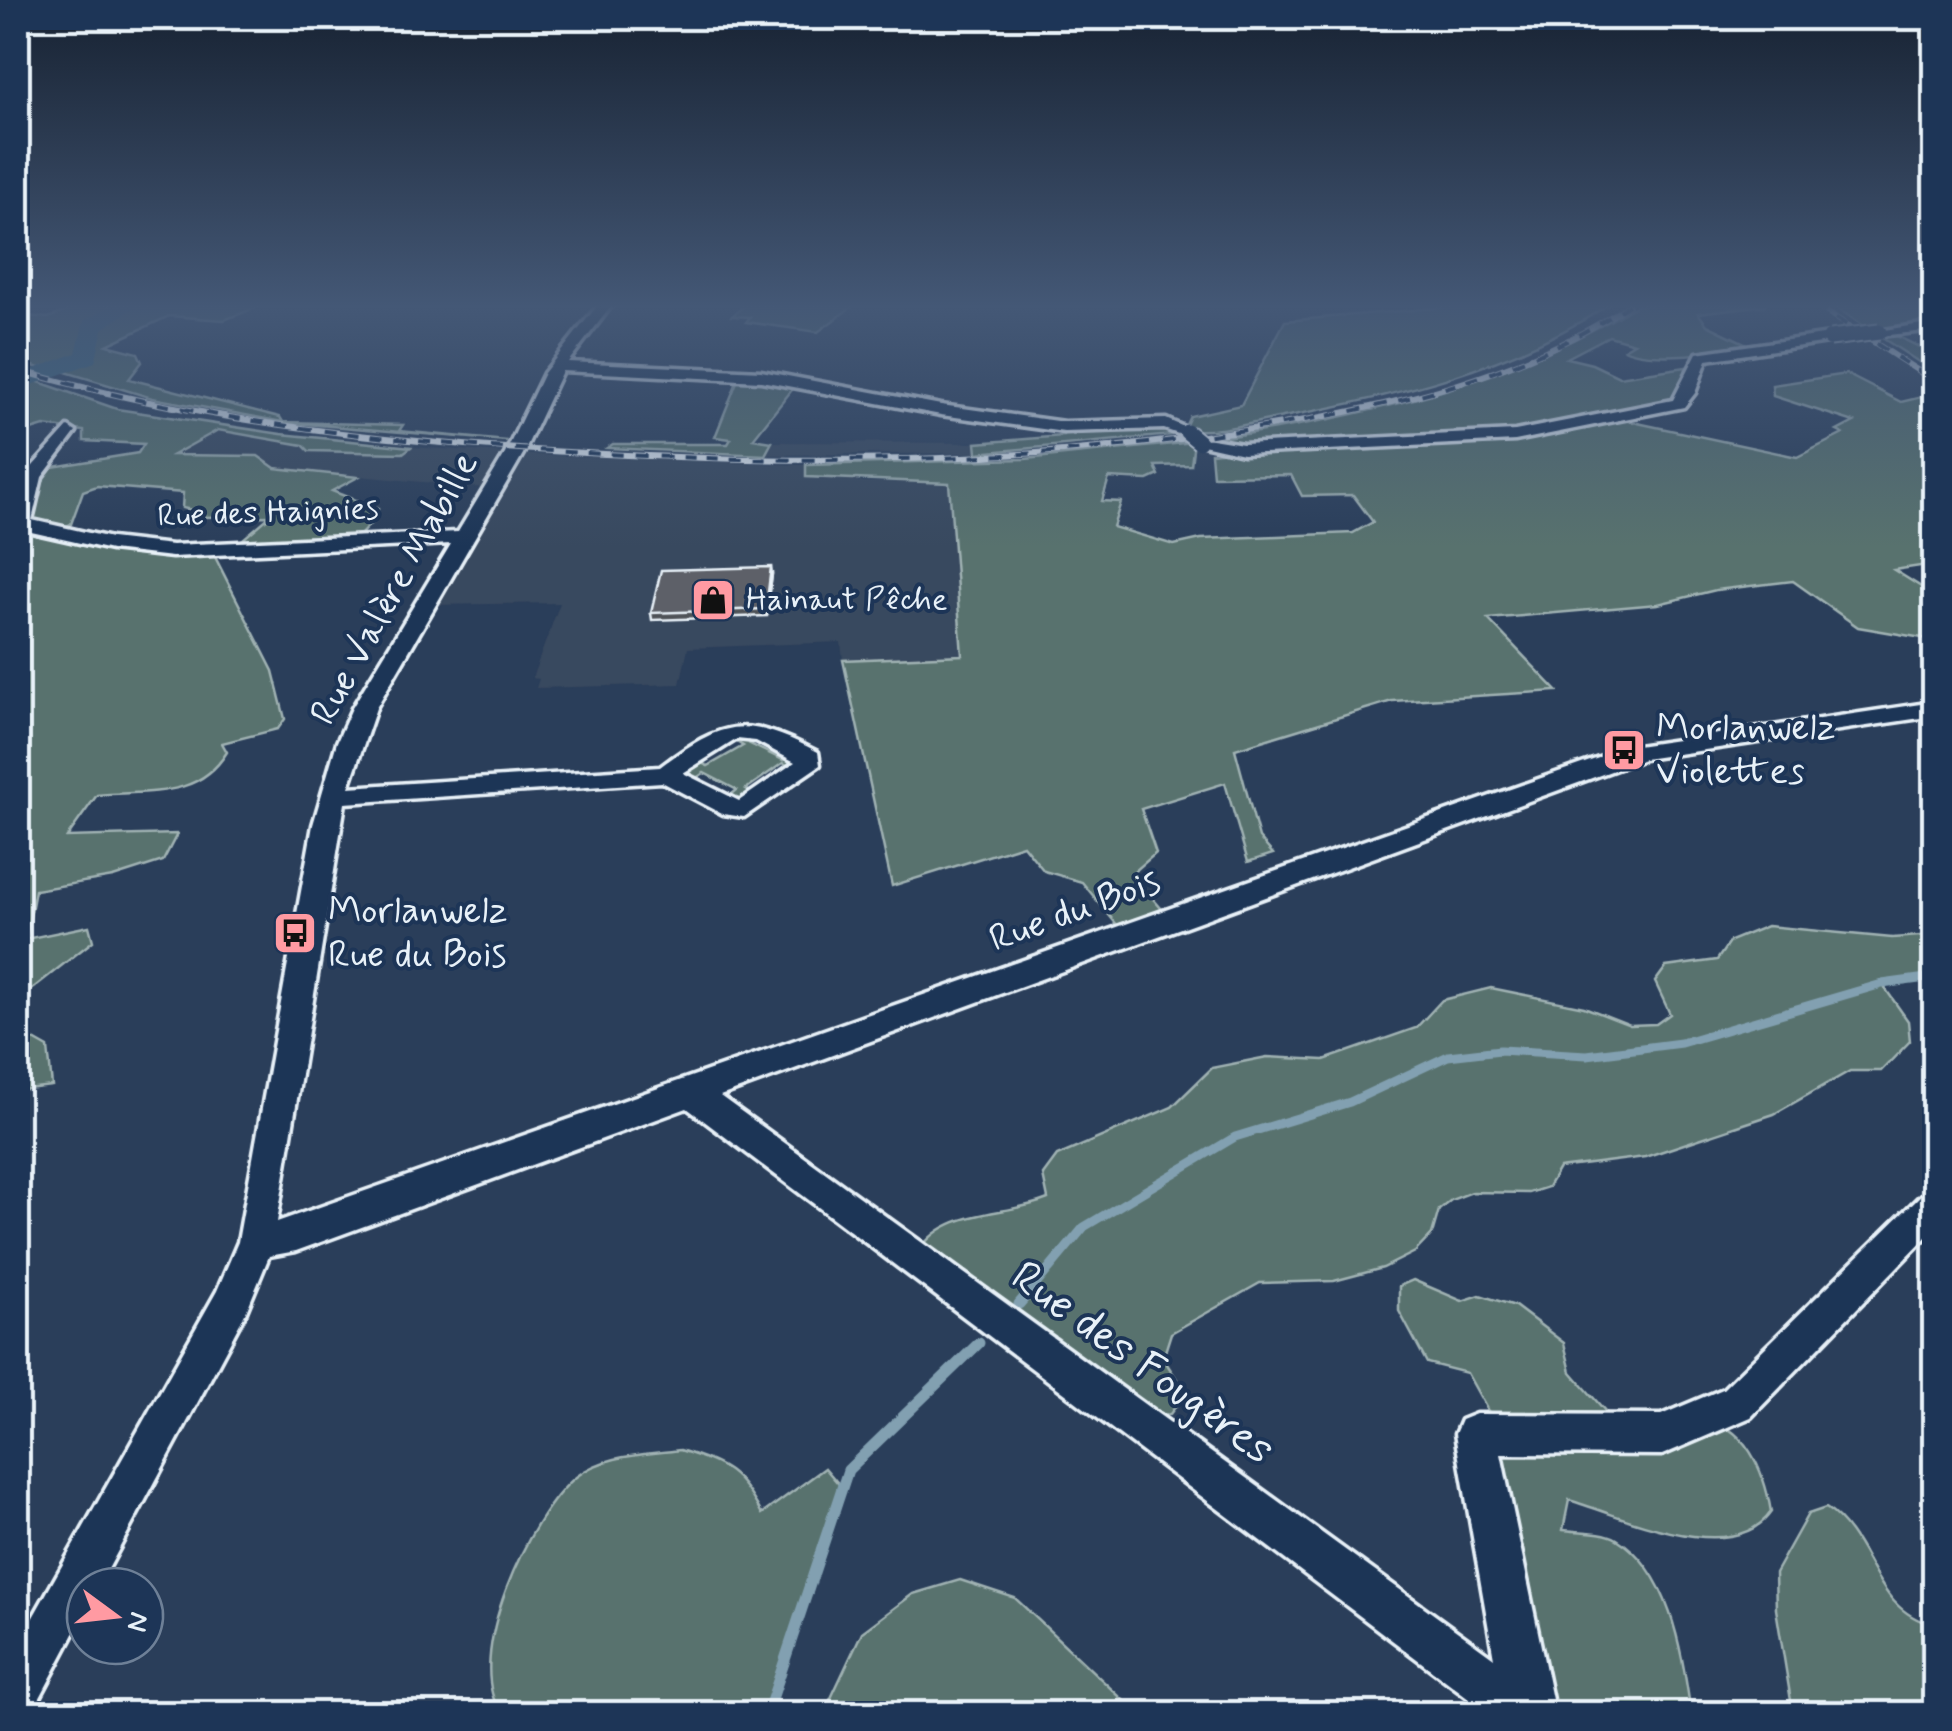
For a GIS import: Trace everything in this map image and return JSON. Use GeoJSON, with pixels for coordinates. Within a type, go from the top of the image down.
{"type":"FeatureCollection","features":[{"type":"Feature","properties":{"kind":"street","name":"Rue Valère Mabille"},"geometry":{"type":"LineString","coordinates":[[18,1690],[232,1300],[256,1242],[334,796],[364,708],[518,446],[547,386]]}},
{"type":"Feature","properties":{"kind":"street"},"geometry":{"type":"LineString","coordinates":[[813,386],[1064,427],[1166,424],[1193,437],[1242,449],[1523,436],[1678,404],[1687,396],[1689,386]]}},
{"type":"Feature","properties":{"kind":"street"},"geometry":{"type":"LineString","coordinates":[[20,523],[33,476],[68,432]]}},
{"type":"Feature","properties":{"kind":"street","name":"Rue des Haignies"},"geometry":{"type":"LineString","coordinates":[[20,523],[110,544],[172,551],[464,538]]}},
{"type":"Feature","properties":{"kind":"street","name":"Rue du Bois"},"geometry":{"type":"LineString","coordinates":[[256,1242],[296,1236],[1658,746],[1934,710]]}},
{"type":"Feature","properties":{"kind":"street"},"geometry":{"type":"LineString","coordinates":[[334,796],[666,774],[735,729],[750,728],[809,757],[807,766],[744,808],[732,808],[666,774]]}},
{"type":"Feature","properties":{"kind":"street","name":"Rue des Fougères"},"geometry":{"type":"LineString","coordinates":[[694,1095],[1530,1712]]}},
{"type":"Feature","properties":{"kind":"street"},"geometry":{"type":"LineString","coordinates":[[1530,1712],[1476,1434],[1662,1435],[1725,1409],[1737,1403],[1934,1206]]}},
{"type":"Feature","properties":{"kind":"shaded area"},"geometry":{"type":"Polygon","coordinates":[[[218,430],[303,445],[310,451],[402,453],[411,447],[505,453],[485,488],[275,468],[258,456],[172,456],[218,430]]]}},
{"type":"Feature","properties":{"kind":"shaded area"},"geometry":{"type":"Polygon","coordinates":[[[772,442],[976,443],[977,453],[765,455],[772,442]]]}},
{"type":"Feature","properties":{"kind":"shaded area"},"geometry":{"type":"Polygon","coordinates":[[[514,454],[806,465],[807,477],[856,477],[858,482],[949,482],[962,655],[843,660],[841,642],[688,648],[680,684],[536,688],[539,679],[532,678],[560,603],[431,605],[514,454]]]}},
{"type":"Feature","properties":{"kind":"green space"},"geometry":{"type":"Polygon","coordinates":[[[18,386],[50,386],[117,409],[281,434],[411,447],[403,453],[309,451],[303,445],[218,430],[173,455],[258,456],[275,468],[358,477],[332,491],[378,509],[376,518],[358,537],[236,545],[270,516],[199,517],[198,511],[182,508],[183,493],[97,486],[83,491],[71,524],[60,529],[18,521],[18,482],[41,480],[46,468],[138,453],[144,444],[84,441],[84,431],[44,426],[18,434],[18,386]]]}},
{"type":"Feature","properties":{"kind":"green space"},"geometry":{"type":"Polygon","coordinates":[[[111,386],[156,386],[280,417],[283,422],[152,398],[111,386]]]}},
{"type":"Feature","properties":{"kind":"green space"},"geometry":{"type":"Polygon","coordinates":[[[735,386],[795,386],[753,439],[772,442],[765,455],[607,448],[613,444],[728,444],[731,439],[715,437],[735,386]]]}},
{"type":"Feature","properties":{"kind":"green space"},"geometry":{"type":"Polygon","coordinates":[[[1251,386],[1421,386],[1246,425],[1184,429],[1190,416],[1241,405],[1251,386]]]}},
{"type":"Feature","properties":{"kind":"green space"},"geometry":{"type":"Polygon","coordinates":[[[1457,386],[1683,386],[1687,396],[1614,418],[1797,457],[1843,434],[1837,431],[1854,422],[1773,396],[1772,386],[1869,386],[1901,402],[1934,394],[1934,564],[1894,570],[1934,595],[1934,607],[1929,609],[1934,614],[1934,640],[1858,627],[1793,581],[1716,590],[1658,604],[1488,619],[1557,691],[1392,701],[1235,749],[1259,838],[1273,854],[1248,862],[1225,783],[1141,809],[1156,853],[1135,871],[1135,878],[1167,915],[1122,931],[1082,882],[1044,871],[1023,845],[892,886],[843,660],[962,655],[949,483],[806,477],[806,465],[1025,459],[1194,442],[1191,465],[1155,466],[1159,475],[1148,480],[1109,478],[1102,501],[1121,502],[1113,527],[1174,545],[1201,539],[1353,533],[1373,522],[1353,495],[1302,496],[1291,475],[1213,476],[1211,453],[1238,450],[1204,440],[1318,421],[1457,386]]]}},
{"type":"Feature","properties":{"kind":"green space"},"geometry":{"type":"Polygon","coordinates":[[[283,422],[403,425],[399,431],[507,441],[283,422]]]}},
{"type":"Feature","properties":{"kind":"green space"},"geometry":{"type":"Polygon","coordinates":[[[1167,426],[1183,434],[977,453],[976,443],[1074,435],[1078,428],[1167,426]]]}},
{"type":"Feature","properties":{"kind":"green space"},"geometry":{"type":"Polygon","coordinates":[[[18,523],[84,538],[214,555],[273,671],[285,719],[278,729],[222,743],[227,752],[215,767],[186,785],[170,790],[97,795],[67,837],[177,834],[163,861],[113,877],[35,890],[26,939],[89,926],[93,941],[18,1000],[18,523]]]}},
{"type":"Feature","properties":{"kind":"green space"},"geometry":{"type":"Polygon","coordinates":[[[757,738],[750,744],[783,760],[794,753],[803,758],[796,769],[783,763],[746,789],[755,795],[743,803],[727,798],[737,790],[704,773],[693,780],[682,774],[697,761],[708,766],[743,746],[732,739],[757,738]]]}},
{"type":"Feature","properties":{"kind":"green space"},"geometry":{"type":"Polygon","coordinates":[[[1767,926],[1892,938],[1934,935],[1934,977],[1882,984],[1908,1021],[1910,1041],[1881,1071],[1850,1071],[1774,1114],[1645,1157],[1559,1168],[1548,1187],[1529,1193],[1472,1192],[1451,1200],[1439,1210],[1432,1234],[1415,1252],[1383,1268],[1334,1281],[1260,1283],[1171,1333],[1163,1358],[1178,1381],[1179,1402],[1170,1414],[1149,1420],[915,1258],[926,1242],[956,1222],[1048,1199],[1043,1175],[1057,1156],[1172,1107],[1212,1068],[1267,1057],[1324,1060],[1416,1028],[1442,1000],[1491,988],[1584,1007],[1630,1025],[1656,1024],[1670,1014],[1655,982],[1666,967],[1717,960],[1730,941],[1767,926]]]}},
{"type":"Feature","properties":{"kind":"green space"},"geometry":{"type":"Polygon","coordinates":[[[18,1031],[48,1048],[52,1086],[18,1090],[18,1031]]]}},
{"type":"Feature","properties":{"kind":"green space"},"geometry":{"type":"Polygon","coordinates":[[[1413,1280],[1462,1301],[1480,1295],[1515,1306],[1564,1343],[1571,1372],[1628,1437],[1689,1422],[1715,1423],[1729,1429],[1750,1452],[1764,1482],[1771,1512],[1753,1528],[1730,1536],[1673,1533],[1569,1500],[1563,1530],[1612,1536],[1636,1554],[1650,1572],[1678,1641],[1691,1713],[1531,1714],[1483,1472],[1502,1456],[1515,1435],[1488,1411],[1467,1373],[1427,1363],[1399,1311],[1399,1286],[1413,1280]]]}},
{"type":"Feature","properties":{"kind":"green space"},"geometry":{"type":"Polygon","coordinates":[[[680,1450],[730,1472],[746,1488],[762,1514],[825,1468],[842,1488],[767,1713],[501,1713],[491,1689],[495,1625],[506,1589],[539,1522],[558,1496],[587,1469],[626,1457],[680,1450]]]}},
{"type":"Feature","properties":{"kind":"green space"},"geometry":{"type":"Polygon","coordinates":[[[1826,1508],[1854,1537],[1898,1605],[1913,1617],[1934,1625],[1934,1713],[1793,1713],[1776,1609],[1775,1573],[1808,1514],[1826,1508]]]}},
{"type":"Feature","properties":{"kind":"green space"},"geometry":{"type":"Polygon","coordinates":[[[960,1580],[1015,1598],[1137,1713],[824,1713],[862,1632],[913,1594],[960,1580]]]}},
{"type":"Feature","properties":{"kind":"building","name":"Hainaut Pêche"},"geometry":{"type":"Polygon","coordinates":[[[771,567],[766,609],[651,613],[661,570],[771,567]]]}},
{"type":"Feature","properties":{"kind":"waterway"},"geometry":{"type":"LineString","coordinates":[[1034,1287],[1084,1227],[1235,1137],[1350,1102],[1448,1056],[1500,1050],[1587,1055],[1681,1043],[1882,984],[1934,977]]}},
{"type":"Feature","properties":{"kind":"waterway"},"geometry":{"type":"LineString","coordinates":[[1019,1304],[1036,1284]]}},
{"type":"Feature","properties":{"kind":"waterway"},"geometry":{"type":"LineString","coordinates":[[767,1714],[848,1470],[979,1343]]}},
{"type":"Feature","properties":{"kind":"railway"},"geometry":{"type":"LineString","coordinates":[[78,386],[236,418],[383,438],[531,450],[853,460],[1018,454],[1182,439],[1360,409],[1455,386]]}},
{"type":"Feature","properties":{"kind":"place","name":"Hainaut Pêche"},"geometry":{"type":"Point","coordinates":[713,600]}},
{"type":"Feature","properties":{"kind":"place","name":"Morlanwelz Violettes"},"geometry":{"type":"Point","coordinates":[1624,750]}},
{"type":"Feature","properties":{"kind":"place","name":"Morlanwelz Rue du Bois"},"geometry":{"type":"Point","coordinates":[295,933]}}]}
